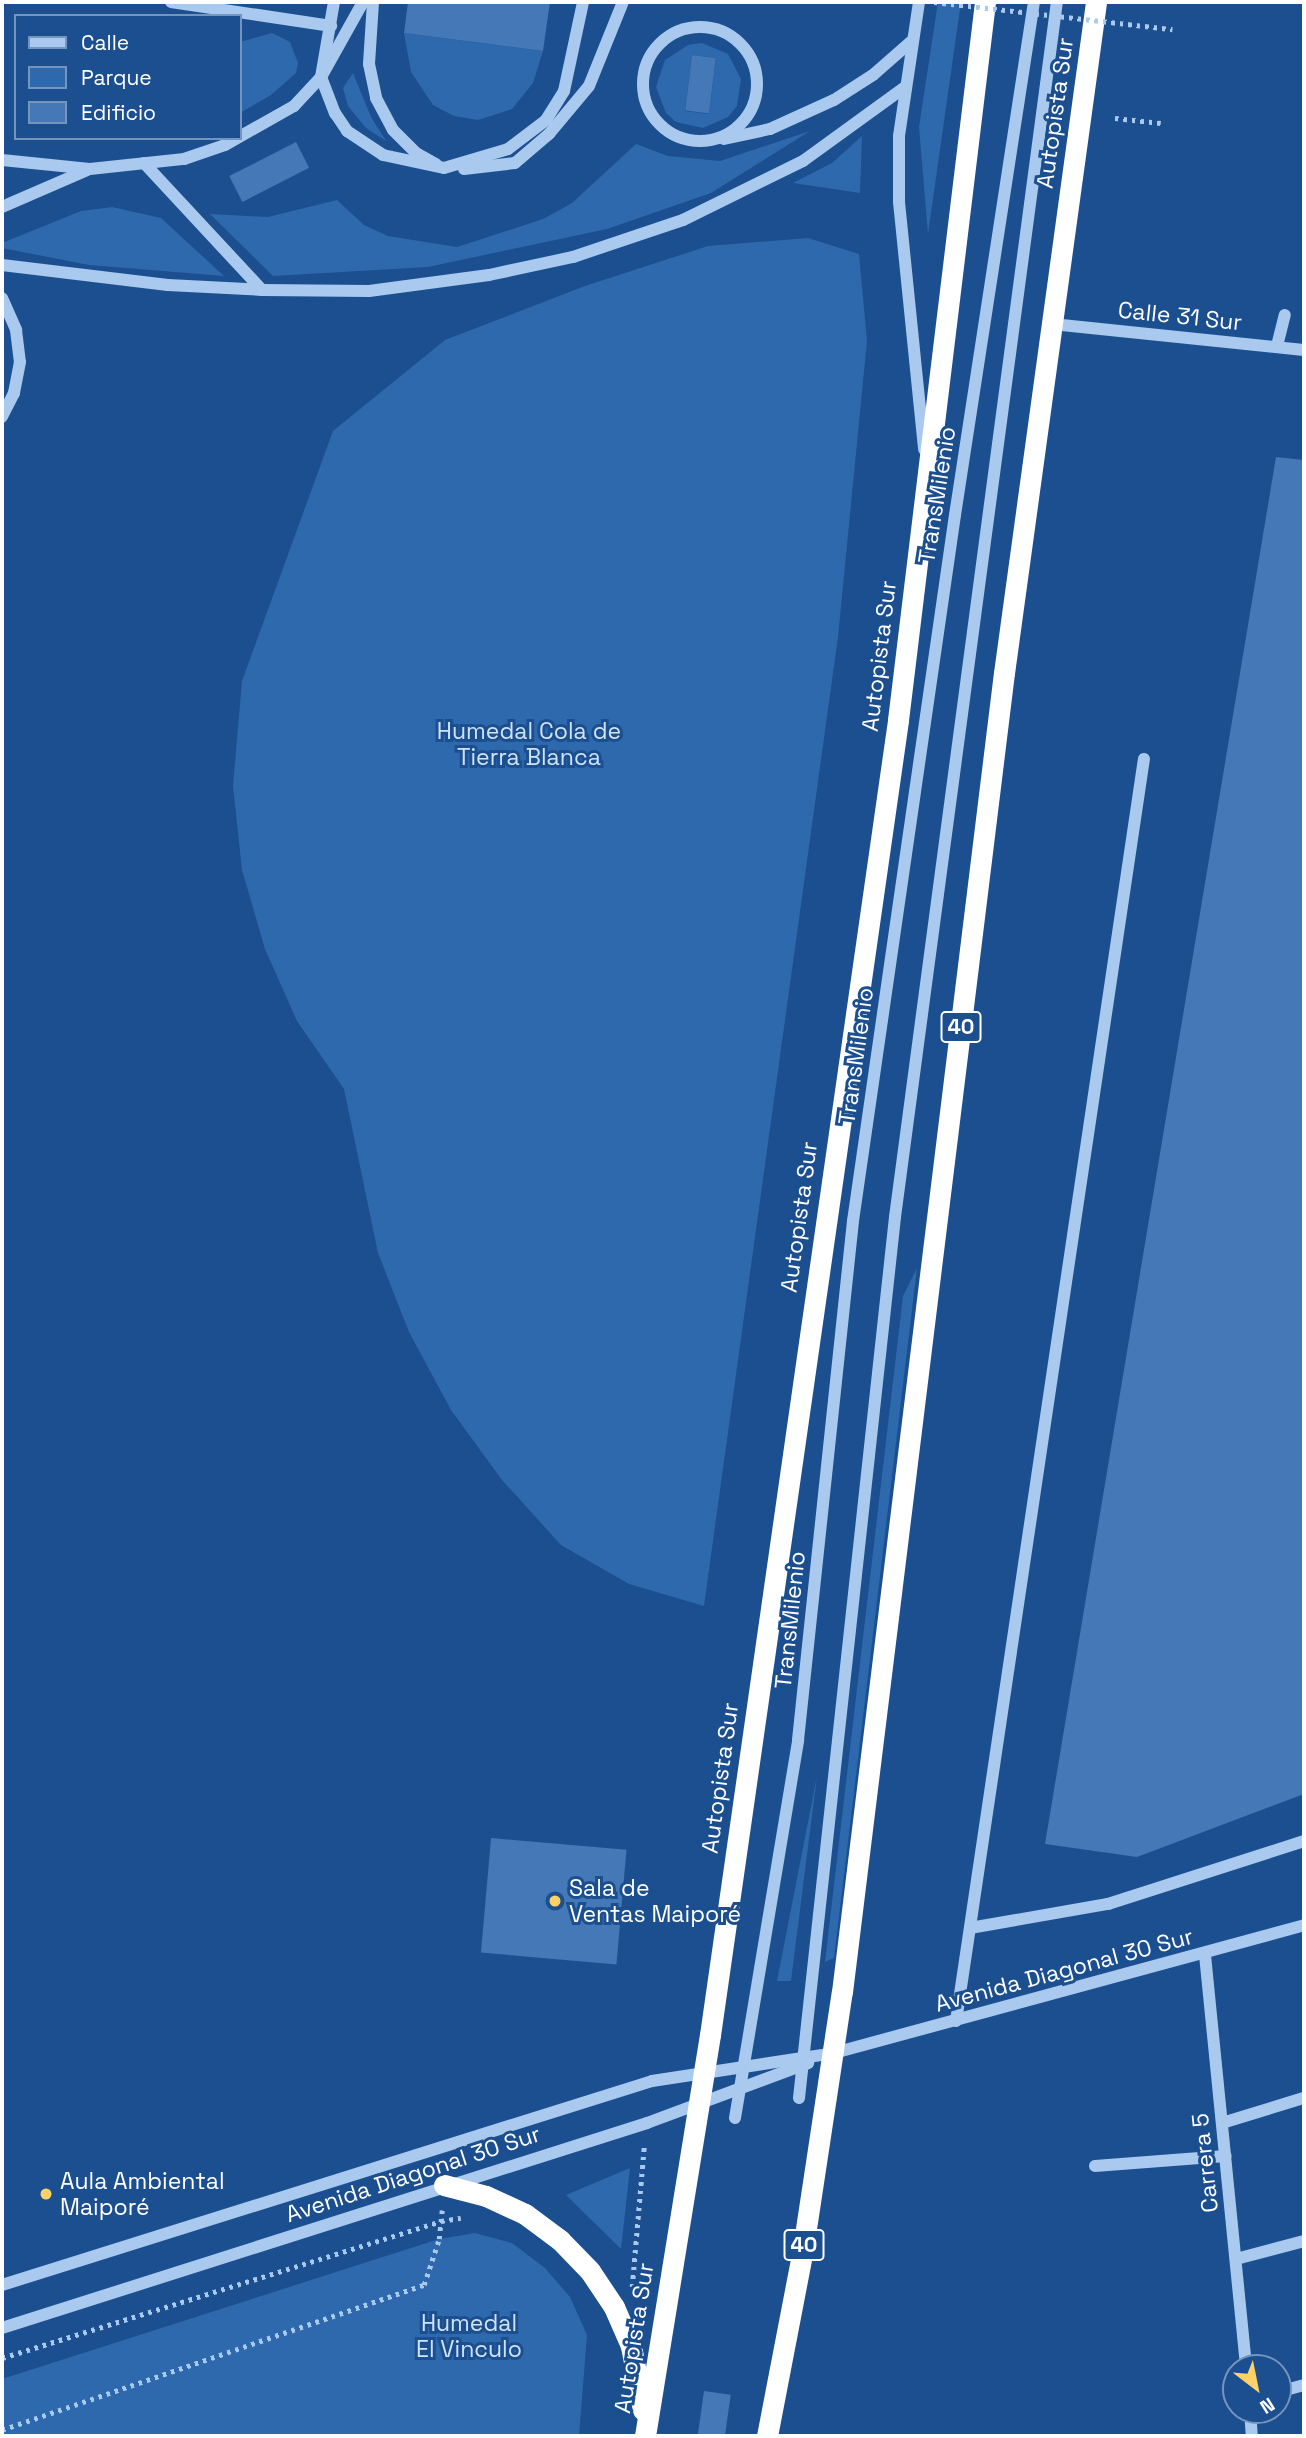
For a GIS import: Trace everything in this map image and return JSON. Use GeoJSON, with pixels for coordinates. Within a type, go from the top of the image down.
{"type":"FeatureCollection","features":[{"type":"Feature","properties":{"kind":"highway","name":"Autopista Sur"},"geometry":{"type":"LineString","coordinates":[[646,2431],[704,2073],[898,720],[985,2]]}},
{"type":"Feature","properties":{"kind":"highway","name":"Autopista Sur"},"geometry":{"type":"LineString","coordinates":[[767,2436],[834,2053],[977,889],[1096,2]]}},
{"type":"Feature","properties":{"kind":"highway"},"geometry":{"type":"LineString","coordinates":[[444,2185],[486,2196],[525,2214],[560,2239],[590,2271],[614,2307],[631,2346],[646,2431]]}},
{"type":"Feature","properties":{"kind":"street"},"geometry":{"type":"LineString","coordinates":[[172,2],[331,26]]}},
{"type":"Feature","properties":{"kind":"street"},"geometry":{"type":"LineString","coordinates":[[334,2],[321,77],[335,113],[365,144],[404,162],[444,168],[493,169],[515,163],[549,134],[589,86],[623,2]]}},
{"type":"Feature","properties":{"kind":"street"},"geometry":{"type":"LineString","coordinates":[[242,137],[294,106],[321,77],[363,2]]}},
{"type":"Feature","properties":{"kind":"street"},"geometry":{"type":"LineString","coordinates":[[373,2],[369,64],[376,98],[393,130],[416,153],[444,168],[508,149],[546,120],[564,91],[583,2]]}},
{"type":"Feature","properties":{"kind":"street"},"geometry":{"type":"LineString","coordinates":[[919,2],[904,88],[899,202],[927,483]]}},
{"type":"Feature","properties":{"kind":"street","name":"TransMilenio"},"geometry":{"type":"LineString","coordinates":[[735,2118],[798,1740],[857,1193],[954,515],[1034,2]]}},
{"type":"Feature","properties":{"kind":"street"},"geometry":{"type":"LineString","coordinates":[[799,2098],[895,1217],[1058,2]]}},
{"type":"Feature","properties":{"kind":"street"},"geometry":{"type":"LineString","coordinates":[[710,141],[727,134],[747,116],[757,91],[757,73],[738,41],[721,31],[702,27],[682,30],[654,51],[646,65],[644,97],[660,126],[675,136],[710,141],[797,119],[853,89],[913,40]]}},
{"type":"Feature","properties":{"kind":"street"},"geometry":{"type":"LineString","coordinates":[[2,265],[168,285],[262,290],[369,291],[433,286],[573,257],[684,220],[780,173],[860,123],[904,88]]}},
{"type":"Feature","properties":{"kind":"street"},"geometry":{"type":"LineString","coordinates":[[2,160],[90,169],[184,159],[233,140]]}},
{"type":"Feature","properties":{"kind":"street"},"geometry":{"type":"LineString","coordinates":[[144,163],[262,290]]}},
{"type":"Feature","properties":{"kind":"street"},"geometry":{"type":"LineString","coordinates":[[2,208],[90,169]]}},
{"type":"Feature","properties":{"kind":"street"},"geometry":{"type":"LineString","coordinates":[[2,298],[16,330],[20,362],[14,393],[2,417]]}},
{"type":"Feature","properties":{"kind":"street"},"geometry":{"type":"LineString","coordinates":[[1277,346],[1285,316]]}},
{"type":"Feature","properties":{"kind":"street","name":"Calle 31 Sur"},"geometry":{"type":"LineString","coordinates":[[1052,324],[1304,350]]}},
{"type":"Feature","properties":{"kind":"street"},"geometry":{"type":"LineString","coordinates":[[956,2021],[1144,759]]}},
{"type":"Feature","properties":{"kind":"street"},"geometry":{"type":"LineString","coordinates":[[970,1928],[1108,1903],[1304,1841]]}},
{"type":"Feature","properties":{"kind":"street","name":"Avenida Diagonal 30 Sur"},"geometry":{"type":"LineString","coordinates":[[2,2328],[699,2104],[802,2062],[1205,1955],[1304,1925]]}},
{"type":"Feature","properties":{"kind":"street","name":"Carrera 5"},"geometry":{"type":"LineString","coordinates":[[1205,1955],[1245,2354]]}},
{"type":"Feature","properties":{"kind":"street","name":"Avenida Diagonal 30 Sur"},"geometry":{"type":"LineString","coordinates":[[2,2285],[652,2081],[745,2067],[802,2062]]}},
{"type":"Feature","properties":{"kind":"street"},"geometry":{"type":"LineString","coordinates":[[1222,2123],[1304,2098]]}},
{"type":"Feature","properties":{"kind":"street"},"geometry":{"type":"LineString","coordinates":[[1095,2166],[1226,2156]]}},
{"type":"Feature","properties":{"kind":"street"},"geometry":{"type":"LineString","coordinates":[[1236,2259],[1304,2241]]}},
{"type":"Feature","properties":{"kind":"path"},"geometry":{"type":"LineString","coordinates":[[934,2],[1172,29]]}},
{"type":"Feature","properties":{"kind":"path"},"geometry":{"type":"LineString","coordinates":[[1115,118],[1161,123]]}},
{"type":"Feature","properties":{"kind":"path"},"geometry":{"type":"LineString","coordinates":[[2,2430],[424,2285],[441,2221],[444,2185]]}},
{"type":"Feature","properties":{"kind":"path"},"geometry":{"type":"LineString","coordinates":[[2,2358],[441,2221],[473,2217]]}},
{"type":"Feature","properties":{"kind":"green space"},"geometry":{"type":"Polygon","coordinates":[[[938,2],[961,2],[928,234],[919,127],[938,2]]]}},
{"type":"Feature","properties":{"kind":"green space"},"geometry":{"type":"Polygon","coordinates":[[[272,33],[290,42],[298,63],[296,73],[271,95],[242,112],[242,41],[272,33]]]}},
{"type":"Feature","properties":{"kind":"green space"},"geometry":{"type":"Polygon","coordinates":[[[404,33],[543,51],[533,83],[512,109],[478,120],[454,116],[433,105],[411,72],[404,33]]]}},
{"type":"Feature","properties":{"kind":"green space"},"geometry":{"type":"Polygon","coordinates":[[[702,43],[728,54],[741,79],[737,106],[728,117],[703,128],[676,122],[666,113],[656,87],[665,60],[688,45],[702,43]],[[692,55],[685,111],[709,114],[716,58],[692,55]]]}},
{"type":"Feature","properties":{"kind":"green space"},"geometry":{"type":"Polygon","coordinates":[[[353,73],[371,117],[386,141],[366,128],[348,106],[343,88],[353,73]]]}},
{"type":"Feature","properties":{"kind":"green space"},"geometry":{"type":"Polygon","coordinates":[[[810,131],[711,193],[607,229],[428,267],[273,276],[210,214],[268,217],[337,200],[364,225],[388,236],[457,247],[543,219],[572,203],[636,144],[668,156],[720,161],[810,131]]]}},
{"type":"Feature","properties":{"kind":"green space"},"geometry":{"type":"Polygon","coordinates":[[[862,136],[860,193],[793,183],[832,163],[862,136]]]}},
{"type":"Feature","properties":{"kind":"green space"},"geometry":{"type":"Polygon","coordinates":[[[112,207],[161,218],[224,276],[89,265],[2,248],[2,243],[81,211],[112,207]]]}},
{"type":"Feature","properties":{"kind":"green space","name":"Humedal Cola de Tierra Blanca"},"geometry":{"type":"Polygon","coordinates":[[[808,238],[859,254],[867,341],[838,637],[704,1606],[629,1584],[561,1545],[502,1480],[451,1410],[409,1332],[378,1253],[344,1089],[297,1021],[265,949],[242,870],[233,786],[242,681],[333,431],[445,340],[585,286],[708,246],[808,238]]]}},
{"type":"Feature","properties":{"kind":"green space"},"geometry":{"type":"Polygon","coordinates":[[[917,1268],[834,1958],[825,1962],[903,1296],[917,1268]]]}},
{"type":"Feature","properties":{"kind":"green space"},"geometry":{"type":"Polygon","coordinates":[[[817,1776],[791,1981],[777,1981],[817,1776]]]}},
{"type":"Feature","properties":{"kind":"green space"},"geometry":{"type":"Polygon","coordinates":[[[630,2168],[621,2249],[566,2195],[630,2168]]]}},
{"type":"Feature","properties":{"kind":"green space","name":"Humedal El Vinculo"},"geometry":{"type":"Polygon","coordinates":[[[475,2233],[512,2243],[545,2268],[570,2297],[587,2335],[579,2436],[2,2436],[2,2379],[439,2239],[475,2233]]]}},
{"type":"Feature","properties":{"kind":"building"},"geometry":{"type":"Polygon","coordinates":[[[408,2],[550,2],[543,51],[404,33],[408,2]]]}},
{"type":"Feature","properties":{"kind":"building"},"geometry":{"type":"Polygon","coordinates":[[[692,55],[716,58],[709,114],[685,111],[692,55]]]}},
{"type":"Feature","properties":{"kind":"building"},"geometry":{"type":"Polygon","coordinates":[[[296,142],[309,168],[242,202],[229,176],[296,142]]]}},
{"type":"Feature","properties":{"kind":"building"},"geometry":{"type":"Polygon","coordinates":[[[1276,457],[1304,460],[1304,1794],[1137,1857],[1045,1844],[1276,457]]]}},
{"type":"Feature","properties":{"kind":"building","name":"Sala de Ventas Maiporé"},"geometry":{"type":"Polygon","coordinates":[[[491,1838],[626,1850],[616,1964],[481,1953],[491,1838]]]}},
{"type":"Feature","properties":{"kind":"building"},"geometry":{"type":"Polygon","coordinates":[[[704,2391],[731,2395],[725,2436],[698,2436],[704,2391]]]}},
{"type":"Feature","properties":{"kind":"place","name":"Sala de Ventas Maiporé"},"geometry":{"type":"Point","coordinates":[555,1901]}},
{"type":"Feature","properties":{"kind":"place","name":"Aula Ambiental Maiporé"},"geometry":{"type":"Point","coordinates":[46,2194]}}]}
